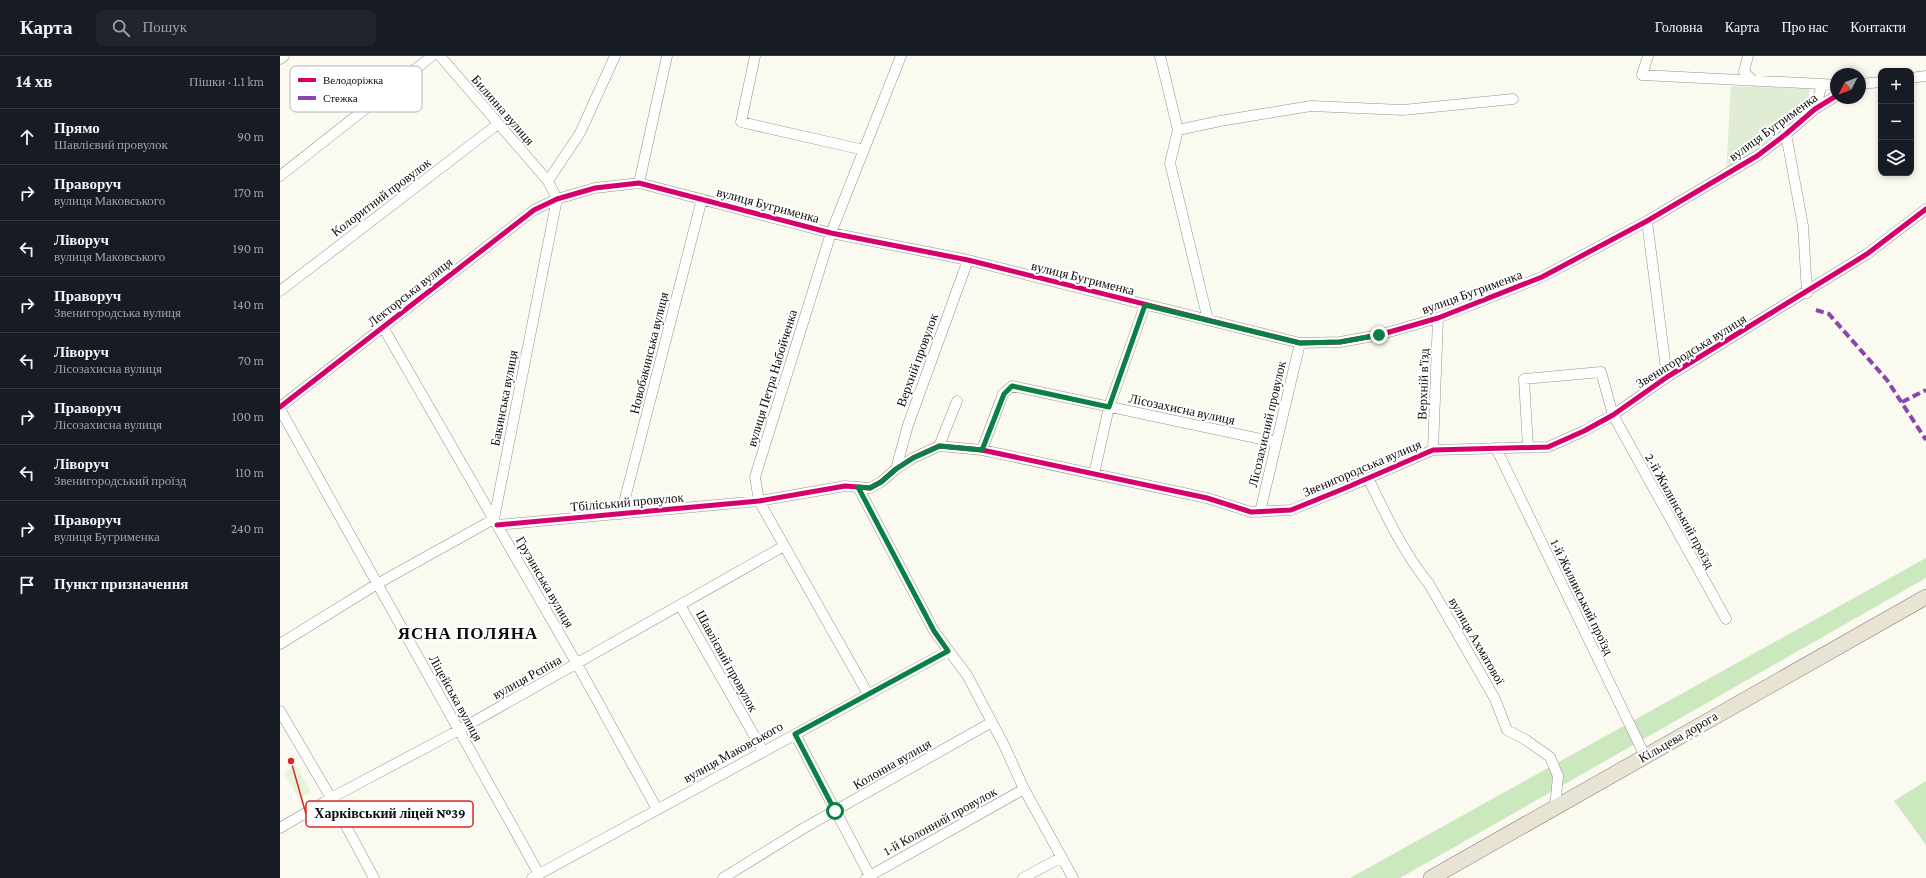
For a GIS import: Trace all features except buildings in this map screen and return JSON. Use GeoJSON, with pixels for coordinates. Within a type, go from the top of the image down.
{"type":"FeatureCollection","features":[{"type":"Feature","properties":{"kind":"highway","name":"Кільцева дорога"},"geometry":{"type":"LineString","coordinates":[[1431,878],[1926,596]]}},
{"type":"Feature","properties":{"kind":"street"},"geometry":{"type":"LineString","coordinates":[[280,59],[284,56]]}},
{"type":"Feature","properties":{"kind":"street"},"geometry":{"type":"LineString","coordinates":[[419,66],[432,56]]}},
{"type":"Feature","properties":{"kind":"street","name":"Билинна вулиця"},"geometry":{"type":"LineString","coordinates":[[440,56],[548,181]]}},
{"type":"Feature","properties":{"kind":"street"},"geometry":{"type":"LineString","coordinates":[[557,199],[548,181],[580,133],[615,56]]}},
{"type":"Feature","properties":{"kind":"street"},"geometry":{"type":"LineString","coordinates":[[639,183],[667,56]]}},
{"type":"Feature","properties":{"kind":"street"},"geometry":{"type":"LineString","coordinates":[[755,56],[741,122],[864,150]]}},
{"type":"Feature","properties":{"kind":"street","name":"вулиця Петра Набойченка"},"geometry":{"type":"LineString","coordinates":[[868,694],[759,501],[754,477],[831,233],[901,56]]}},
{"type":"Feature","properties":{"kind":"street"},"geometry":{"type":"LineString","coordinates":[[1160,56],[1178,130],[1170,163],[1208,320]]}},
{"type":"Feature","properties":{"kind":"street"},"geometry":{"type":"LineString","coordinates":[[1648,56],[1642,75],[1830,85]]}},
{"type":"Feature","properties":{"kind":"street"},"geometry":{"type":"LineString","coordinates":[[1748,56],[1744,72],[1753,81]]}},
{"type":"Feature","properties":{"kind":"street"},"geometry":{"type":"LineString","coordinates":[[1914,78],[1926,76]]}},
{"type":"Feature","properties":{"kind":"street"},"geometry":{"type":"LineString","coordinates":[[1866,83],[1878,82]]}},
{"type":"Feature","properties":{"kind":"street"},"geometry":{"type":"LineString","coordinates":[[1815,109],[1822,84]]}},
{"type":"Feature","properties":{"kind":"street"},"geometry":{"type":"LineString","coordinates":[[1178,130],[1220,121],[1311,106],[1403,110],[1513,99]]}},
{"type":"Feature","properties":{"kind":"street","name":"вулиця Бугрименка"},"geometry":{"type":"LineString","coordinates":[[557,199],[595,188],[639,183],[831,233],[968,260],[1300,343],[1340,342],[1379,335],[1438,318],[1542,277],[1647,221],[1757,156],[1815,109],[1830,100]]}},
{"type":"Feature","properties":{"kind":"street"},"geometry":{"type":"LineString","coordinates":[[280,176],[361,112]]}},
{"type":"Feature","properties":{"kind":"street","name":"Колоритний провулок"},"geometry":{"type":"LineString","coordinates":[[280,291],[498,124]]}},
{"type":"Feature","properties":{"kind":"street"},"geometry":{"type":"LineString","coordinates":[[1786,134],[1803,226],[1807,293]]}},
{"type":"Feature","properties":{"kind":"street","name":"Лекторська вулиця"},"geometry":{"type":"LineString","coordinates":[[280,408],[534,210],[557,199]]}},
{"type":"Feature","properties":{"kind":"street","name":"Бакинська вулиця"},"geometry":{"type":"LineString","coordinates":[[495,522],[557,199]]}},
{"type":"Feature","properties":{"kind":"street","name":"Новобакинська вулиця"},"geometry":{"type":"LineString","coordinates":[[621,514],[702,199]]}},
{"type":"Feature","properties":{"kind":"street","name":"Звенигородська вулиця"},"geometry":{"type":"LineString","coordinates":[[759,501],[845,486],[870,488],[881,482],[896,469],[913,458],[940,446],[982,450],[1206,498],[1251,512],[1291,510],[1433,450],[1548,447],[1584,431],[1613,415],[1667,377],[1807,293],[1867,254],[1926,209]]}},
{"type":"Feature","properties":{"kind":"street"},"geometry":{"type":"LineString","coordinates":[[1647,221],[1667,377]]}},
{"type":"Feature","properties":{"kind":"street","name":"Верхній провулок"},"geometry":{"type":"LineString","coordinates":[[896,469],[908,425],[968,260]]}},
{"type":"Feature","properties":{"kind":"street"},"geometry":{"type":"LineString","coordinates":[[1094,474],[1109,407],[1145,305]]}},
{"type":"Feature","properties":{"kind":"street","name":"Верхній в'їзд"},"geometry":{"type":"LineString","coordinates":[[1433,450],[1438,318]]}},
{"type":"Feature","properties":{"kind":"street","name":"Грузинська вулиця"},"geometry":{"type":"LineString","coordinates":[[383,327],[577,664],[657,809]]}},
{"type":"Feature","properties":{"kind":"street","name":"Лісозахисний провулок"},"geometry":{"type":"LineString","coordinates":[[1260,512],[1275,442],[1300,343]]}},
{"type":"Feature","properties":{"kind":"street","name":"2-й Жилинський проїзд"},"geometry":{"type":"LineString","coordinates":[[1528,447],[1524,379],[1601,372],[1613,415],[1726,619]]}},
{"type":"Feature","properties":{"kind":"street","name":"Лісозахисна вулиця"},"geometry":{"type":"LineString","coordinates":[[982,450],[1004,394],[1012,386],[1275,442]]}},
{"type":"Feature","properties":{"kind":"street"},"geometry":{"type":"LineString","coordinates":[[940,446],[957,401]]}},
{"type":"Feature","properties":{"kind":"street","name":"Ліцейська вулиця"},"geometry":{"type":"LineString","coordinates":[[280,408],[459,730],[535,876]]}},
{"type":"Feature","properties":{"kind":"street","name":"1-й Жилинський проїзд"},"geometry":{"type":"LineString","coordinates":[[1496,448],[1645,756]]}},
{"type":"Feature","properties":{"kind":"street","name":"вулиця Ахматової"},"geometry":{"type":"LineString","coordinates":[[1368,478],[1395,534],[1415,567],[1429,584],[1495,699],[1507,730],[1526,740],[1550,757],[1558,776],[1555,808]]}},
{"type":"Feature","properties":{"kind":"street"},"geometry":{"type":"LineString","coordinates":[[858,487],[934,631],[967,675],[992,722],[1024,789],[1073,878]]}},
{"type":"Feature","properties":{"kind":"street","name":"Тбіліський провулок"},"geometry":{"type":"LineString","coordinates":[[495,522],[621,514],[759,501]]}},
{"type":"Feature","properties":{"kind":"street"},"geometry":{"type":"LineString","coordinates":[[280,644],[377,584],[495,522]]}},
{"type":"Feature","properties":{"kind":"street","name":"вулиця Рєпіна"},"geometry":{"type":"LineString","coordinates":[[280,828],[331,798],[459,730],[577,664],[784,546]]}},
{"type":"Feature","properties":{"kind":"street","name":"Шавлієвий провулок"},"geometry":{"type":"LineString","coordinates":[[680,605],[763,751]]}},
{"type":"Feature","properties":{"kind":"street","name":"вулиця Маковського"},"geometry":{"type":"LineString","coordinates":[[535,876],[948,651]]}},
{"type":"Feature","properties":{"kind":"street"},"geometry":{"type":"LineString","coordinates":[[280,711],[331,798],[374,878]]}},
{"type":"Feature","properties":{"kind":"street","name":"Колонна вулиця"},"geometry":{"type":"LineString","coordinates":[[723,878],[835,811],[992,722]]}},
{"type":"Feature","properties":{"kind":"street"},"geometry":{"type":"LineString","coordinates":[[795,734],[869,877]]}},
{"type":"Feature","properties":{"kind":"street","name":"1-й Колонний провулок"},"geometry":{"type":"LineString","coordinates":[[869,877],[1024,789]]}},
{"type":"Feature","properties":{"kind":"street"},"geometry":{"type":"LineString","coordinates":[[1023,878],[1062,857]]}},
{"type":"Feature","properties":{"kind":"green space"},"geometry":{"type":"Polygon","coordinates":[[[1731,86],[1810,89],[1806,111],[1726,171],[1731,86]]]}},
{"type":"Feature","properties":{"kind":"green space"},"geometry":{"type":"Polygon","coordinates":[[[1926,558],[1926,578],[1400,878],[1350,878],[1926,558]]]}},
{"type":"Feature","properties":{"kind":"green space"},"geometry":{"type":"Polygon","coordinates":[[[296,766],[311,792],[299,799],[284,773],[296,766]]]}},
{"type":"Feature","properties":{"kind":"green space"},"geometry":{"type":"Polygon","coordinates":[[[1926,781],[1926,845],[1894,801],[1926,781]]]}},
{"type":"Feature","properties":{"kind":"marked path"},"geometry":{"type":"LineString","coordinates":[[1816,310],[1829,314],[1887,380],[1926,440]]}},
{"type":"Feature","properties":{"kind":"marked path"},"geometry":{"type":"LineString","coordinates":[[1902,402],[1926,390]]}},
{"type":"Feature","properties":{"kind":"cycle path"},"geometry":{"type":"LineString","coordinates":[[280,407],[534,210],[557,199],[595,188],[639,183],[831,233],[968,260],[1300,343],[1340,342],[1379,335],[1438,318],[1542,277],[1647,221],[1757,156],[1815,109],[1830,100]]}},
{"type":"Feature","properties":{"kind":"cycle path"},"geometry":{"type":"LineString","coordinates":[[497,525],[759,501],[845,486],[870,488],[881,482],[896,469],[913,458],[939,446],[982,450],[1207,498],[1251,512],[1291,510],[1433,450],[1548,447],[1584,431],[1613,415],[1667,377],[1867,254],[1926,209]]}},
{"type":"Feature","properties":{"kind":"place","name":"Харківський ліцей №39"},"geometry":{"type":"Point","coordinates":[291,761]}},
{"type":"Feature","properties":{"kind":"district","name":"ЯСНА ПОЛЯНА"},"geometry":{"type":"Point","coordinates":[468,633]}},
{"type":"Feature","properties":{"kind":"route"},"geometry":{"type":"LineString","coordinates":[[835,811],[795,734],[948,651],[934,631],[858,487],[870,488],[881,482],[896,469],[913,458],[940,446],[982,450],[1004,394],[1012,386],[1109,407],[1145,305],[1300,343],[1340,342],[1379,335]]}}]}
